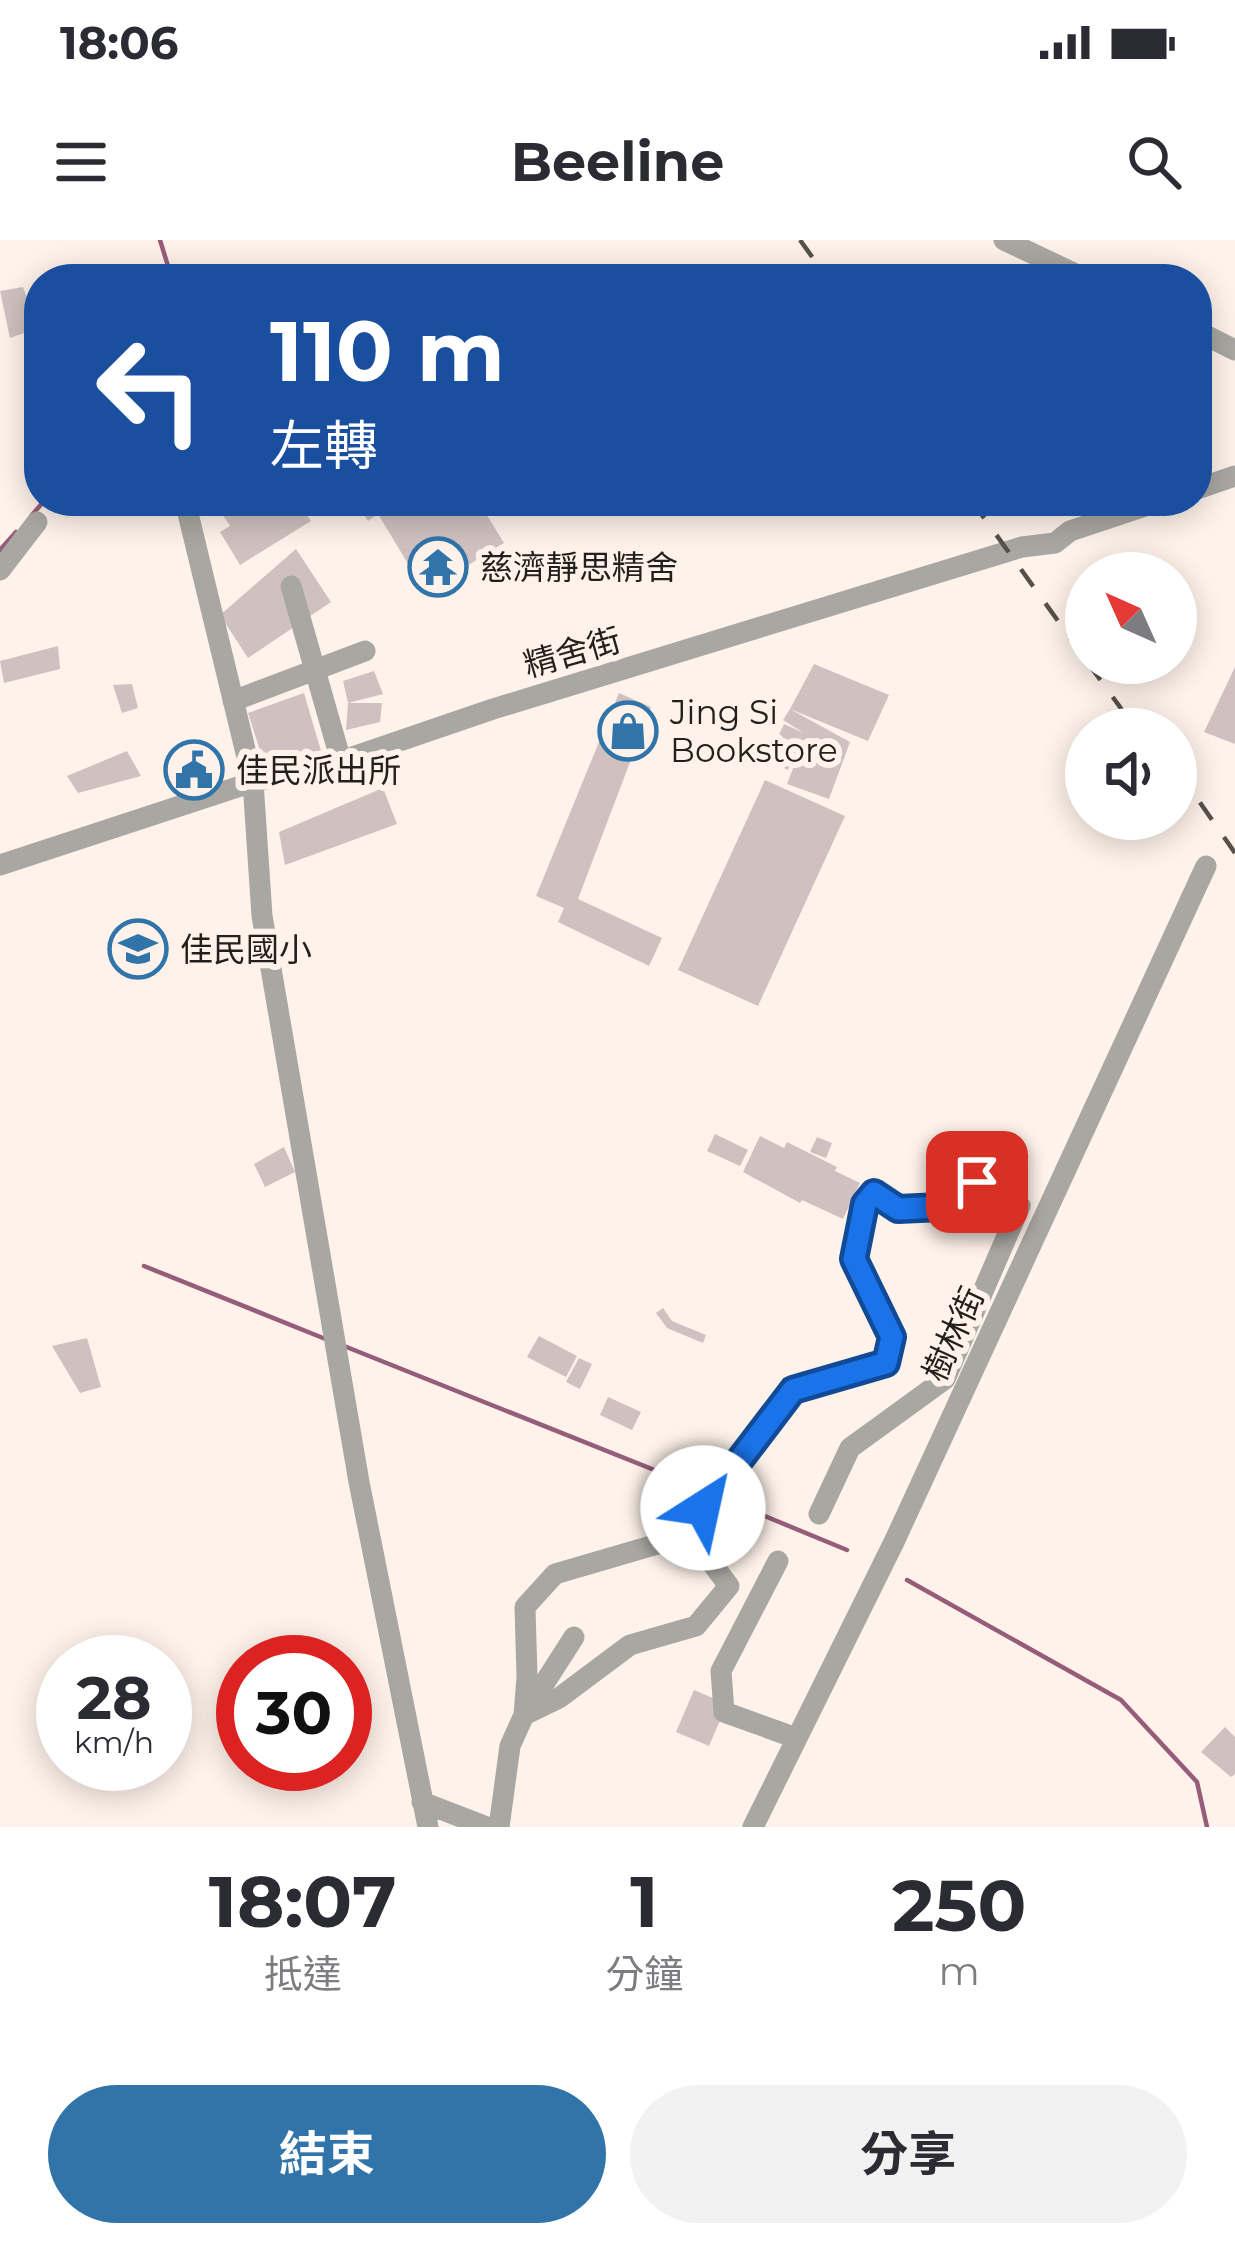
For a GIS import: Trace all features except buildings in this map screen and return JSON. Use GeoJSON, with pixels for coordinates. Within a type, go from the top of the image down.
{"type":"FeatureCollection","features":[{"type":"Feature","properties":{"kind":"street"},"geometry":{"type":"LineString","coordinates":[[1004,240],[1054,264]]}},
{"type":"Feature","properties":{"kind":"street"},"geometry":{"type":"LineString","coordinates":[[189,516],[253,782],[262,916],[356,1464],[428,1827]]}},
{"type":"Feature","properties":{"kind":"street","name":"精舍街"},"geometry":{"type":"LineString","coordinates":[[0,865],[253,782],[341,761],[493,709],[1022,548],[1054,543],[1070,531],[1115,516]]}},
{"type":"Feature","properties":{"kind":"street"},"geometry":{"type":"LineString","coordinates":[[0,570],[37,522]]}},
{"type":"Feature","properties":{"kind":"street"},"geometry":{"type":"LineString","coordinates":[[291,586],[341,761]]}},
{"type":"Feature","properties":{"kind":"street"},"geometry":{"type":"LineString","coordinates":[[233,700],[365,651]]}},
{"type":"Feature","properties":{"kind":"street","name":"樹林街"},"geometry":{"type":"LineString","coordinates":[[753,1827],[894,1542],[1206,866]]}},
{"type":"Feature","properties":{"kind":"street"},"geometry":{"type":"LineString","coordinates":[[524,1715],[525,1607],[555,1574],[685,1536],[721,1481],[793,1390],[886,1363],[892,1337],[854,1259],[865,1204],[874,1193],[898,1209],[941,1207],[961,1182],[977,1182],[1012,1198],[1021,1206],[945,1379],[850,1448],[819,1514]]}},
{"type":"Feature","properties":{"kind":"street"},"geometry":{"type":"LineString","coordinates":[[524,1715],[559,1699],[630,1645],[696,1626],[729,1586],[685,1536]]}},
{"type":"Feature","properties":{"kind":"street"},"geometry":{"type":"LineString","coordinates":[[778,1561],[721,1671],[724,1712],[796,1738]]}},
{"type":"Feature","properties":{"kind":"street"},"geometry":{"type":"LineString","coordinates":[[499,1827],[510,1746],[524,1715],[574,1637]]}},
{"type":"Feature","properties":{"kind":"street"},"geometry":{"type":"LineString","coordinates":[[422,1802],[487,1827]]}},
{"type":"Feature","properties":{"kind":"waterway"},"geometry":{"type":"LineString","coordinates":[[160,240],[167,264]]}},
{"type":"Feature","properties":{"kind":"waterway"},"geometry":{"type":"LineString","coordinates":[[0,550],[16,532]]}},
{"type":"Feature","properties":{"kind":"waterway"},"geometry":{"type":"LineString","coordinates":[[144,1266],[328,1340]]}},
{"type":"Feature","properties":{"kind":"waterway"},"geometry":{"type":"LineString","coordinates":[[344,1346],[702,1489]]}},
{"type":"Feature","properties":{"kind":"waterway"},"geometry":{"type":"LineString","coordinates":[[721,1498],[847,1550]]}},
{"type":"Feature","properties":{"kind":"waterway"},"geometry":{"type":"LineString","coordinates":[[907,1580],[1121,1700],[1197,1782],[1207,1827]]}},
{"type":"Feature","properties":{"kind":"railway"},"geometry":{"type":"LineString","coordinates":[[800,240],[817,264]]}},
{"type":"Feature","properties":{"kind":"railway"},"geometry":{"type":"LineString","coordinates":[[983,516],[1065,631]]}},
{"type":"Feature","properties":{"kind":"railway"},"geometry":{"type":"LineString","coordinates":[[1103,684],[1121,708]]}},
{"type":"Feature","properties":{"kind":"railway"},"geometry":{"type":"LineString","coordinates":[[1197,798],[1235,853]]}},
{"type":"Feature","properties":{"kind":"place","name":"慈濟靜思精舍"},"geometry":{"type":"Point","coordinates":[438,567]}},
{"type":"Feature","properties":{"kind":"place","name":"Jing Si Bookstore"},"geometry":{"type":"Point","coordinates":[628,731]}},
{"type":"Feature","properties":{"kind":"place","name":"佳民派出所"},"geometry":{"type":"Point","coordinates":[194,770]}},
{"type":"Feature","properties":{"kind":"place","name":"佳民國小"},"geometry":{"type":"Point","coordinates":[138,949]}},
{"type":"Feature","properties":{"kind":"route"},"geometry":{"type":"LineString","coordinates":[[703,1508],[793,1390],[886,1363],[892,1337],[854,1259],[865,1204],[874,1193],[898,1209],[941,1207],[961,1182],[977,1182]]}}]}
